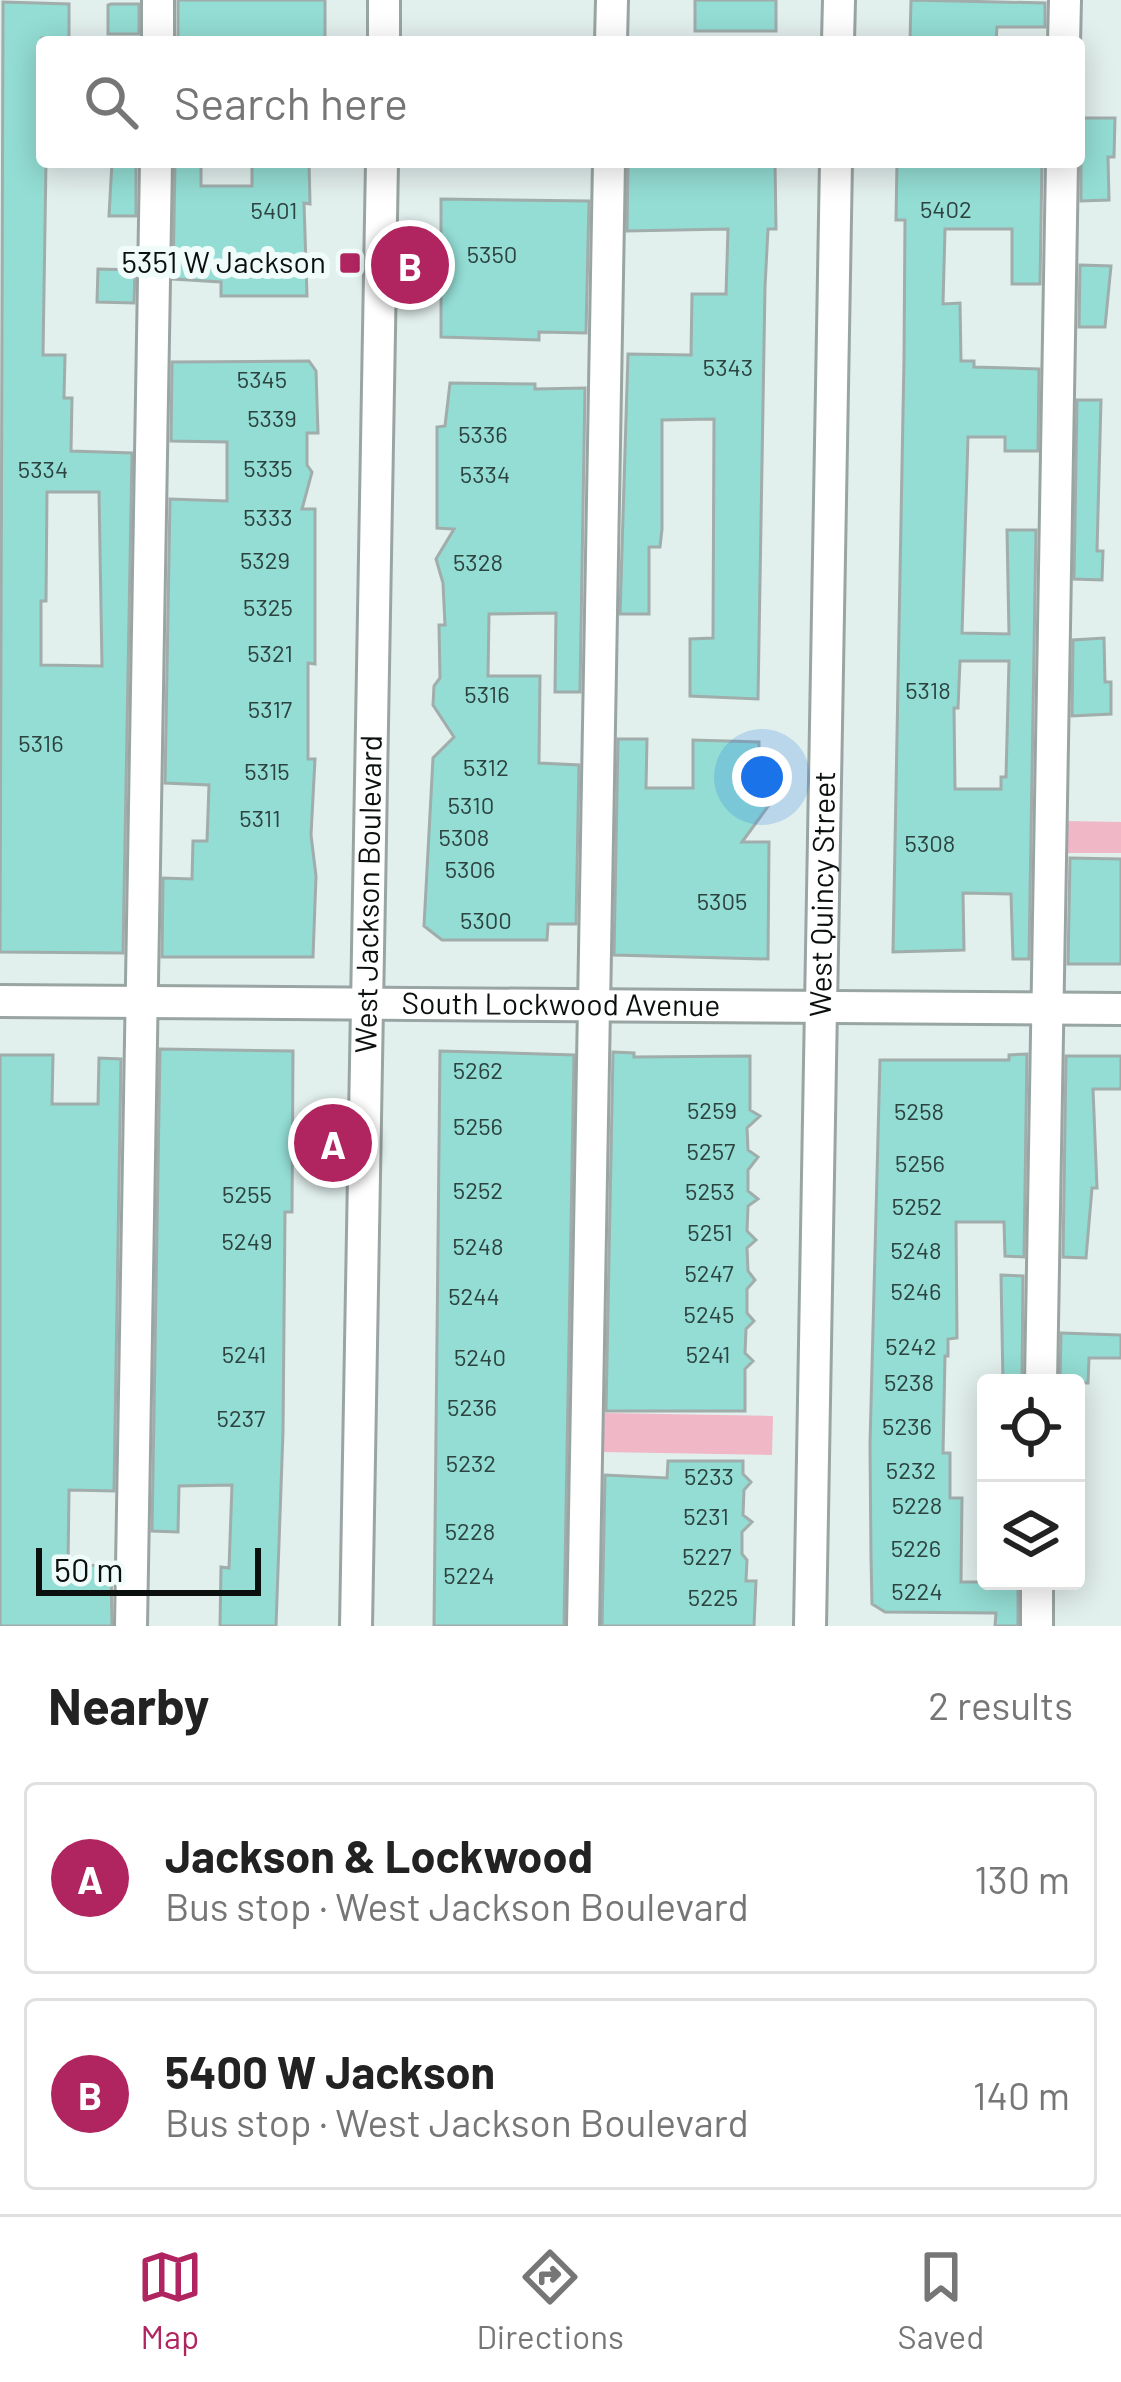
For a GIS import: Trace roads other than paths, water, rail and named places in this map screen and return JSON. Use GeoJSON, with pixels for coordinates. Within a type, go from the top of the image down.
{"type":"FeatureCollection","features":[{"type":"Feature","properties":{"kind":"street"},"geometry":{"type":"LineString","coordinates":[[158,0],[158,36]]}},
{"type":"Feature","properties":{"kind":"street"},"geometry":{"type":"LineString","coordinates":[[384,36],[385,0]]}},
{"type":"Feature","properties":{"kind":"street"},"geometry":{"type":"LineString","coordinates":[[611,36],[612,0]]}},
{"type":"Feature","properties":{"kind":"street"},"geometry":{"type":"LineString","coordinates":[[838,36],[839,0]]}},
{"type":"Feature","properties":{"kind":"street"},"geometry":{"type":"LineString","coordinates":[[1064,36],[1065,0]]}},
{"type":"Feature","properties":{"kind":"street"},"geometry":{"type":"LineString","coordinates":[[131,1626],[156,168]]}},
{"type":"Feature","properties":{"kind":"street","name":"West Jackson Boulevard"},"geometry":{"type":"LineString","coordinates":[[356,1626],[382,168]]}},
{"type":"Feature","properties":{"kind":"street"},"geometry":{"type":"LineString","coordinates":[[583,1626],[609,168]]}},
{"type":"Feature","properties":{"kind":"street","name":"West Quincy Street"},"geometry":{"type":"LineString","coordinates":[[810,1626],[836,168]]}},
{"type":"Feature","properties":{"kind":"street"},"geometry":{"type":"LineString","coordinates":[[1041,1374],[1062,168]]}},
{"type":"Feature","properties":{"kind":"street","name":"South Lockwood Avenue"},"geometry":{"type":"LineString","coordinates":[[0,1000],[1121,1009]]}},
{"type":"Feature","properties":{"kind":"street"},"geometry":{"type":"LineString","coordinates":[[1036,1626],[1037,1590]]}},
{"type":"Feature","properties":{"kind":"place","name":"5351 W Jackson"},"geometry":{"type":"Point","coordinates":[350,263]}},
{"type":"Feature","properties":{"kind":"place","name":"5400 W Jackson"},"geometry":{"type":"Point","coordinates":[410,265]}},
{"type":"Feature","properties":{"kind":"place","name":"Jackson & Lockwood"},"geometry":{"type":"Point","coordinates":[333,1143]}}]}
